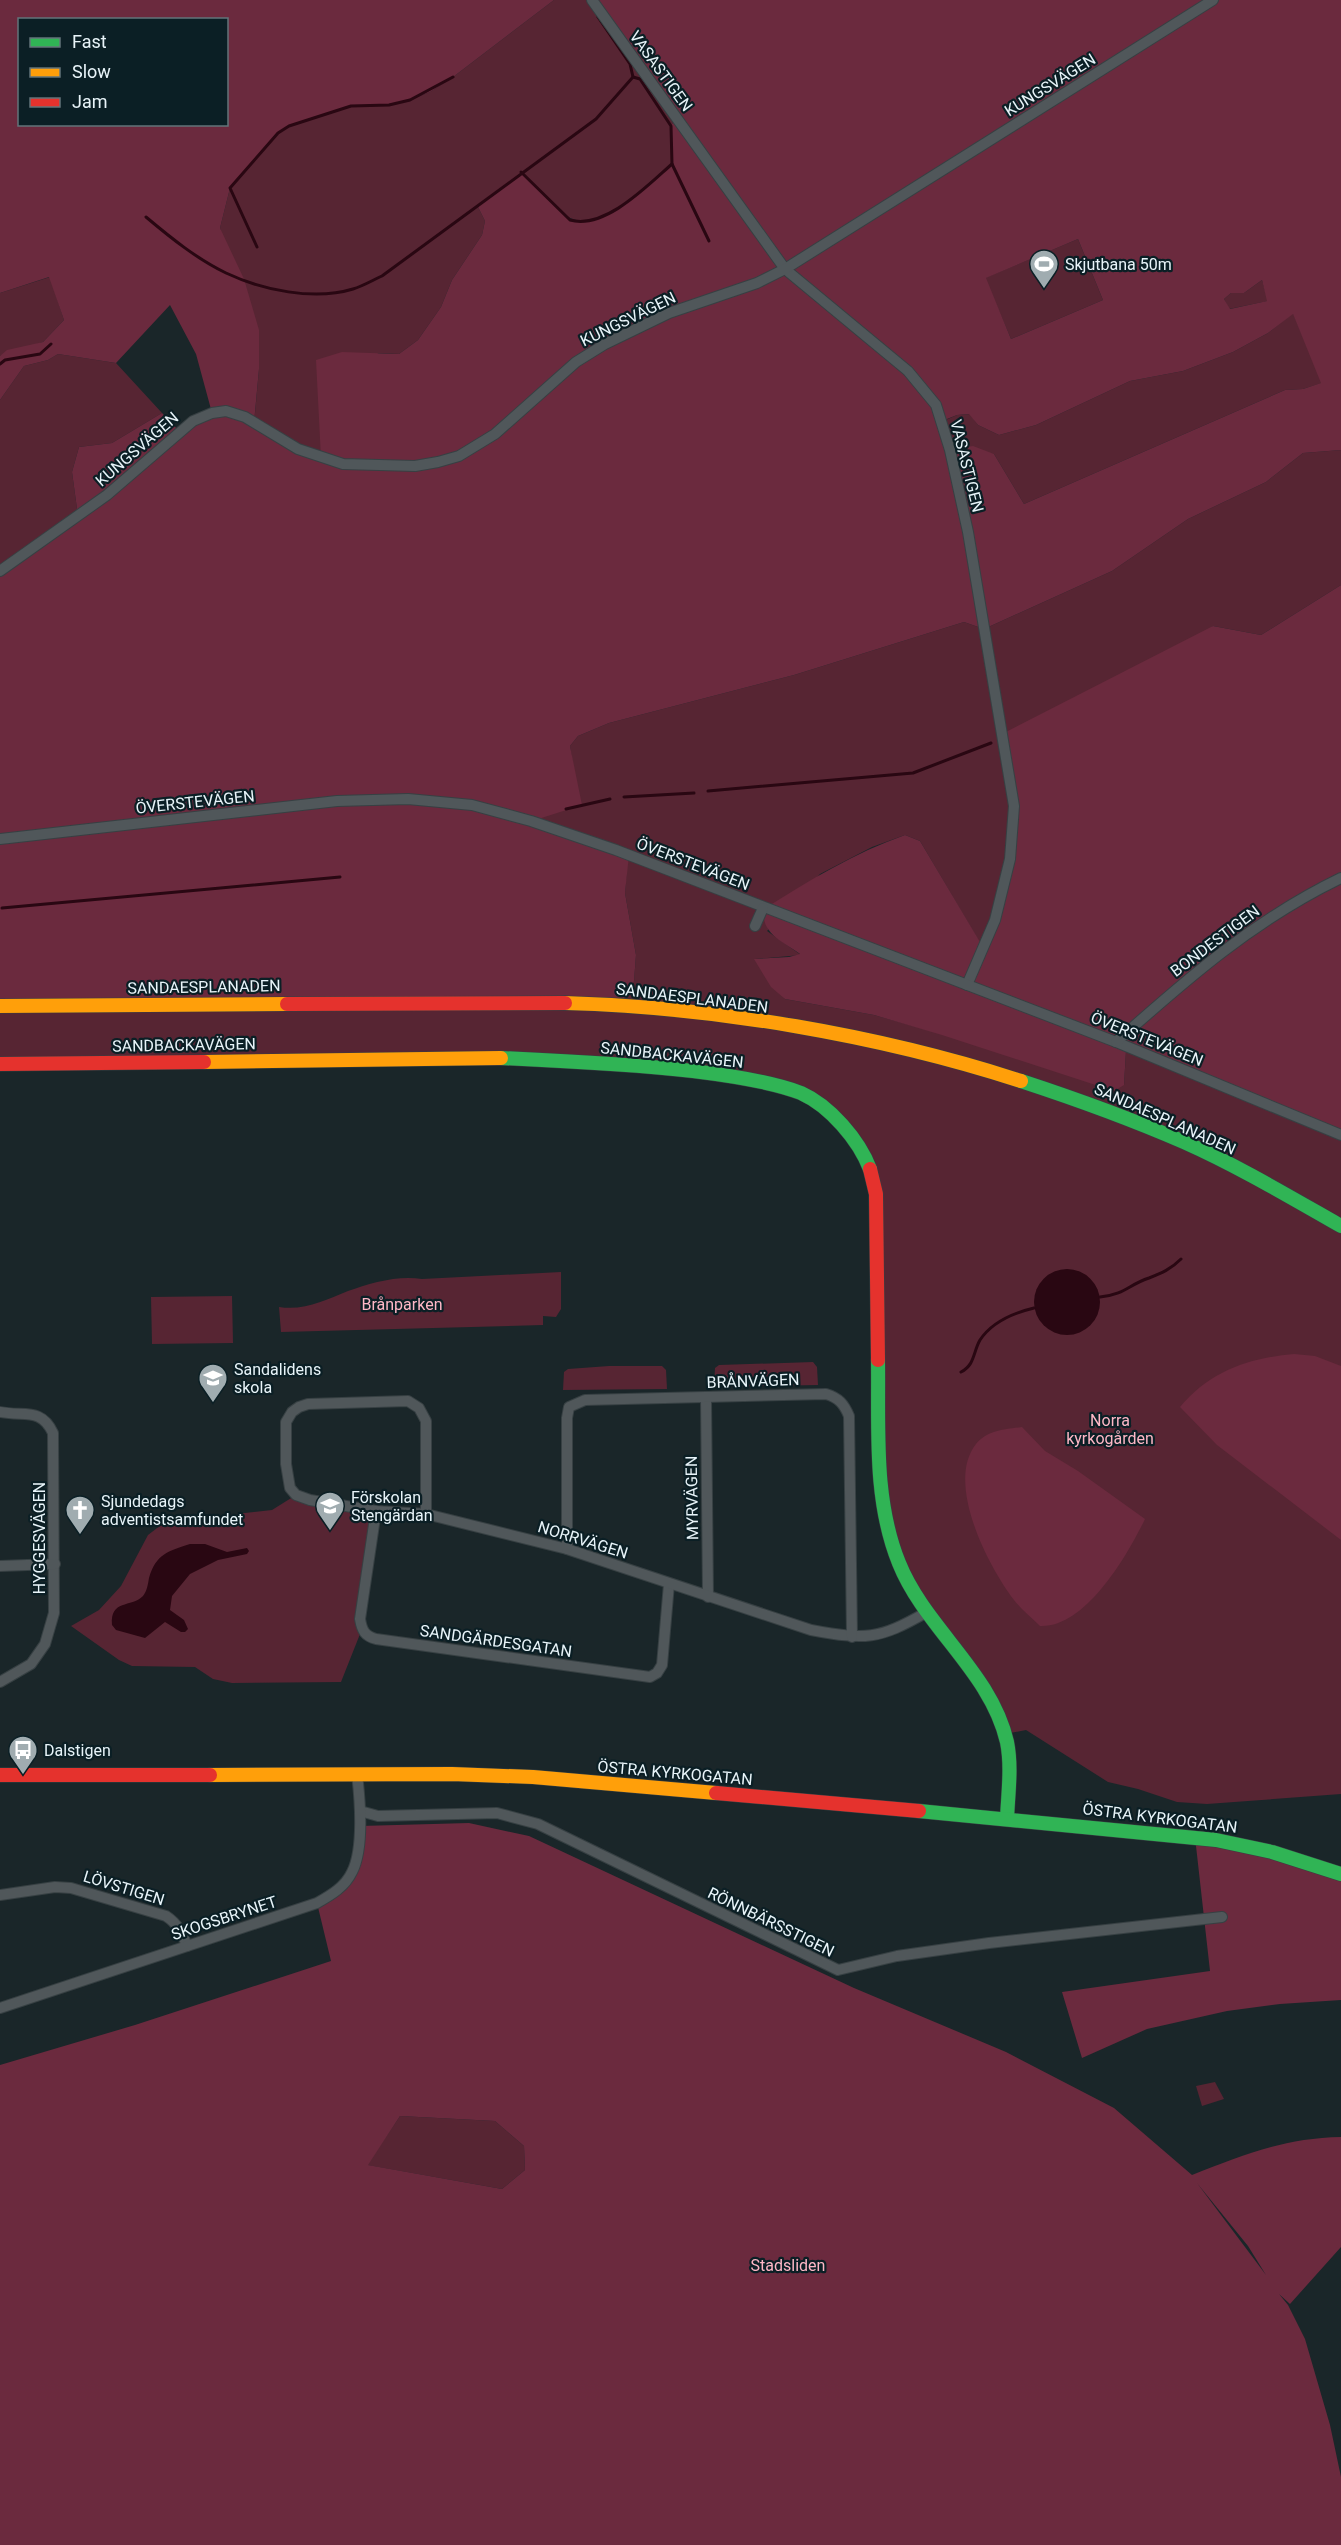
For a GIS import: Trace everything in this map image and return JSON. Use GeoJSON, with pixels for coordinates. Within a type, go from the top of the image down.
{"type":"FeatureCollection","features":[{"type":"Feature","properties":{"kind":"street","name":"VASASTIGEN"},"geometry":{"type":"LineString","coordinates":[[592,0],[785,269],[908,370],[936,405],[950,450],[968,532],[1014,806],[1010,859],[995,921],[967,985]]}},
{"type":"Feature","properties":{"kind":"street","name":"KUNGSVÄGEN"},"geometry":{"type":"LineString","coordinates":[[0,571],[107,495],[193,421],[212,413],[226,411],[245,417],[298,449],[343,464],[415,466],[459,456],[478,446],[512,421],[576,362],[605,344],[669,313],[757,283],[785,269],[1214,0]]}},
{"type":"Feature","properties":{"kind":"street","name":"ÖVERSTEVÄGEN"},"geometry":{"type":"LineString","coordinates":[[0,839],[337,801],[419,800],[472,805],[531,821],[616,850],[1116,1042],[1341,1135]]}},
{"type":"Feature","properties":{"kind":"street","name":"BONDESTIGEN"},"geometry":{"type":"LineString","coordinates":[[1116,1042],[1214,957],[1257,926],[1312,892],[1341,878]]}},
{"type":"Feature","properties":{"kind":"street"},"geometry":{"type":"LineString","coordinates":[[755,926],[763,908]]}},
{"type":"Feature","properties":{"kind":"street","name":"SANDAESPLANADEN"},"geometry":{"type":"LineString","coordinates":[[0,1006],[510,1002],[622,1005],[723,1015],[862,1040],[977,1067],[1087,1103],[1185,1143],[1276,1189],[1341,1226]]}},
{"type":"Feature","properties":{"kind":"street","name":"SANDBACKAVÄGEN"},"geometry":{"type":"LineString","coordinates":[[0,1064],[497,1058],[623,1063],[733,1076],[801,1094],[818,1103],[850,1135],[870,1167],[876,1194],[883,1508],[889,1539],[905,1576],[927,1612],[988,1694],[1005,1734],[1008,1760],[1007,1819]]}},
{"type":"Feature","properties":{"kind":"street","name":"BRÅNVÄGEN"},"geometry":{"type":"LineString","coordinates":[[567,1549],[567,1418],[569,1407],[585,1400],[826,1394],[836,1397],[845,1406],[849,1416],[852,1637]]}},
{"type":"Feature","properties":{"kind":"street","name":"MYRVÄGEN"},"geometry":{"type":"LineString","coordinates":[[706,1398],[708,1597]]}},
{"type":"Feature","properties":{"kind":"street","name":"NORRVÄGEN"},"geometry":{"type":"LineString","coordinates":[[426,1514],[426,1421],[419,1408],[408,1401],[308,1404],[292,1412],[286,1422],[286,1464],[290,1488],[296,1495],[310,1500],[376,1511],[426,1514],[567,1549],[811,1630],[852,1637],[870,1637],[884,1633],[927,1612]]}},
{"type":"Feature","properties":{"kind":"street","name":"HYGGESVÄGEN"},"geometry":{"type":"LineString","coordinates":[[0,1412],[40,1416],[49,1424],[53,1434],[55,1564],[54,1613],[45,1644],[31,1664],[0,1682]]}},
{"type":"Feature","properties":{"kind":"street","name":"SANDGÄRDESGATAN"},"geometry":{"type":"LineString","coordinates":[[376,1511],[360,1619],[362,1629],[367,1636],[376,1639],[650,1677],[657,1673],[662,1665],[669,1584]]}},
{"type":"Feature","properties":{"kind":"street"},"geometry":{"type":"LineString","coordinates":[[0,1566],[55,1564]]}},
{"type":"Feature","properties":{"kind":"street","name":"ÖSTRA KYRKOGATAN"},"geometry":{"type":"LineString","coordinates":[[0,1775],[357,1774],[533,1777],[1114,1828],[1231,1842],[1341,1874]]}},
{"type":"Feature","properties":{"kind":"street","name":"SKOGSBRYNET"},"geometry":{"type":"LineString","coordinates":[[0,2008],[317,1903],[333,1894],[352,1873],[357,1860],[360,1811],[357,1774]]}},
{"type":"Feature","properties":{"kind":"street","name":"RÖNNBÄRSSTIGEN"},"geometry":{"type":"LineString","coordinates":[[360,1811],[378,1816],[497,1813],[538,1824],[838,1970],[897,1956],[989,1943],[1222,1917]]}},
{"type":"Feature","properties":{"kind":"street","name":"LÖVSTIGEN"},"geometry":{"type":"LineString","coordinates":[[0,1895],[55,1887],[85,1891],[166,1916],[181,1931],[187,1946]]}},
{"type":"Feature","properties":{"kind":"green space"},"geometry":{"type":"Polygon","coordinates":[[[0,0],[554,0],[430,92],[389,105],[351,106],[289,126],[278,133],[230,188],[220,228],[244,279],[259,330],[259,369],[254,423],[321,458],[316,360],[342,352],[399,354],[418,340],[441,307],[452,280],[482,235],[485,221],[477,205],[521,172],[570,220],[583,221],[597,218],[625,204],[672,164],[671,126],[676,117],[592,0],[1341,0],[1341,450],[1303,453],[1266,482],[1188,519],[1112,571],[984,629],[964,622],[794,675],[609,723],[578,736],[570,746],[582,805],[532,821],[629,855],[625,893],[636,955],[634,981],[622,1005],[0,1006],[0,571],[78,516],[72,472],[79,447],[112,443],[162,413],[180,432],[212,413],[196,354],[170,305],[116,363],[58,354],[48,360],[24,366],[0,400],[0,356],[7,350],[43,342],[64,320],[49,277],[0,293],[0,0]],[[1078,239],[986,278],[1011,339],[1103,300],[1078,239]],[[1262,280],[1244,293],[1231,293],[1224,299],[1230,309],[1267,301],[1262,280]],[[1293,314],[1268,333],[1233,352],[1183,371],[1130,381],[1036,425],[999,435],[978,425],[969,414],[957,415],[942,421],[950,450],[973,446],[994,454],[1024,504],[1285,390],[1303,389],[1321,383],[1293,314]]]}},
{"type":"Feature","properties":{"kind":"green space"},"geometry":{"type":"Polygon","coordinates":[[[554,0],[592,0],[676,117],[671,126],[672,164],[636,196],[605,215],[590,220],[575,220],[563,213],[477,205],[485,221],[482,235],[452,280],[441,307],[418,340],[399,354],[378,353],[321,458],[254,424],[259,369],[220,228],[230,188],[278,133],[289,126],[351,106],[389,105],[430,92],[554,0]]]}},
{"type":"Feature","properties":{"kind":"green space","name":"Skjutbana 50m"},"geometry":{"type":"Polygon","coordinates":[[[1078,239],[1103,300],[1011,339],[985,278],[1078,239]]]}},
{"type":"Feature","properties":{"kind":"green space"},"geometry":{"type":"Polygon","coordinates":[[[50,277],[64,320],[43,342],[0,356],[0,293],[50,277]]]}},
{"type":"Feature","properties":{"kind":"green space"},"geometry":{"type":"Polygon","coordinates":[[[1262,280],[1268,301],[1229,309],[1224,299],[1231,293],[1244,293],[1262,280]]]}},
{"type":"Feature","properties":{"kind":"green space"},"geometry":{"type":"Polygon","coordinates":[[[1293,313],[1322,383],[1303,389],[1285,390],[1024,504],[994,454],[950,450],[941,422],[957,415],[970,414],[978,425],[999,435],[1036,425],[1130,381],[1183,371],[1233,352],[1268,333],[1293,313]]]}},
{"type":"Feature","properties":{"kind":"green space"},"geometry":{"type":"Polygon","coordinates":[[[58,354],[116,363],[162,413],[112,443],[79,447],[72,472],[78,516],[0,571],[0,400],[24,366],[48,360],[58,354]]]}},
{"type":"Feature","properties":{"kind":"green space","name":"Norra kyrkogården"},"geometry":{"type":"Polygon","coordinates":[[[1341,450],[1341,585],[1261,635],[1213,626],[1014,806],[1010,859],[983,948],[920,841],[905,835],[872,847],[820,874],[767,931],[801,955],[755,959],[785,999],[874,1015],[1124,1085],[1126,1051],[1341,1135],[1341,1794],[1207,1804],[1177,1802],[1108,1782],[1026,1730],[1005,1734],[889,1539],[876,1194],[851,1135],[800,1093],[656,1066],[0,1064],[0,1006],[634,981],[636,955],[625,893],[628,855],[531,821],[573,765],[570,746],[578,736],[609,723],[794,675],[964,622],[984,629],[1112,571],[1188,519],[1266,482],[1303,453],[1341,450]]]}},
{"type":"Feature","properties":{"kind":"green space"},"geometry":{"type":"Polygon","coordinates":[[[1341,585],[1341,1135],[1126,1051],[1124,1085],[1114,1091],[874,1015],[785,999],[771,987],[754,959],[800,954],[769,931],[764,909],[850,859],[905,835],[920,841],[983,947],[995,920],[1014,806],[1002,734],[1213,626],[1261,635],[1341,585]]]}},
{"type":"Feature","properties":{"kind":"green space","name":"Brånparken"},"geometry":{"type":"Polygon","coordinates":[[[561,1272],[561,1309],[556,1317],[543,1316],[543,1325],[281,1332],[279,1307],[306,1306],[384,1280],[561,1272]]]}},
{"type":"Feature","properties":{"kind":"green space"},"geometry":{"type":"Polygon","coordinates":[[[232,1296],[233,1343],[152,1344],[151,1297],[232,1296]]]}},
{"type":"Feature","properties":{"kind":"green space"},"geometry":{"type":"Polygon","coordinates":[[[1294,1354],[1315,1356],[1341,1366],[1341,1540],[1217,1445],[1180,1407],[1204,1384],[1231,1368],[1261,1359],[1294,1354]]]}},
{"type":"Feature","properties":{"kind":"green space"},"geometry":{"type":"Polygon","coordinates":[[[813,1362],[817,1367],[818,1385],[714,1387],[715,1368],[719,1365],[813,1362]]]}},
{"type":"Feature","properties":{"kind":"green space"},"geometry":{"type":"Polygon","coordinates":[[[662,1366],[666,1370],[667,1389],[563,1390],[564,1372],[568,1369],[662,1366]]]}},
{"type":"Feature","properties":{"kind":"green space"},"geometry":{"type":"Polygon","coordinates":[[[1022,1427],[1045,1451],[1078,1471],[1145,1519],[1116,1569],[1089,1602],[1073,1615],[1057,1623],[1040,1626],[1014,1600],[982,1546],[968,1502],[965,1480],[968,1461],[981,1439],[997,1431],[1022,1427]]]}},
{"type":"Feature","properties":{"kind":"green space"},"geometry":{"type":"Polygon","coordinates":[[[296,1495],[376,1511],[362,1629],[341,1682],[232,1683],[213,1679],[195,1667],[132,1666],[119,1660],[71,1626],[99,1610],[121,1586],[148,1535],[165,1522],[272,1510],[296,1495]]]}},
{"type":"Feature","properties":{"kind":"green space","name":"Stadsliden"},"geometry":{"type":"Polygon","coordinates":[[[469,1823],[529,1836],[854,1988],[1006,2052],[1114,2108],[1192,2175],[1247,2154],[1283,2144],[1341,2137],[1341,2247],[1290,2304],[1279,2294],[1288,2305],[1305,2339],[1330,2425],[1341,2477],[1341,2545],[0,2545],[0,2065],[135,2025],[331,1961],[317,1903],[352,1873],[360,1826],[469,1823]],[[400,2116],[368,2165],[502,2189],[525,2170],[524,2146],[495,2121],[400,2116]],[[1197,2183],[1266,2275],[1248,2246],[1197,2183]]]}},
{"type":"Feature","properties":{"kind":"green space"},"geometry":{"type":"Polygon","coordinates":[[[1195,1837],[1341,1874],[1341,2000],[1280,2004],[1227,2011],[1147,2029],[1082,2058],[1062,1992],[1210,1971],[1195,1837]]]}},
{"type":"Feature","properties":{"kind":"green space"},"geometry":{"type":"Polygon","coordinates":[[[1215,2082],[1224,2099],[1202,2106],[1196,2086],[1215,2082]]]}},
{"type":"Feature","properties":{"kind":"green space"},"geometry":{"type":"Polygon","coordinates":[[[400,2116],[495,2121],[524,2146],[525,2170],[502,2189],[367,2165],[400,2116]]]}},
{"type":"Feature","properties":{"kind":"shaded area"},"geometry":{"type":"Polygon","coordinates":[[[1060,1269],[1074,1269],[1086,1274],[1095,1283],[1100,1302],[1098,1315],[1091,1326],[1074,1335],[1060,1335],[1048,1330],[1039,1321],[1034,1309],[1034,1295],[1039,1283],[1048,1274],[1060,1269]]]}},
{"type":"Feature","properties":{"kind":"shaded area"},"geometry":{"type":"Polygon","coordinates":[[[190,1544],[205,1544],[227,1552],[247,1548],[249,1551],[247,1554],[218,1560],[190,1574],[172,1596],[170,1610],[184,1620],[188,1629],[185,1632],[165,1622],[145,1638],[116,1630],[112,1625],[114,1611],[143,1596],[152,1570],[159,1559],[169,1552],[190,1544]]]}},
{"type":"Feature","properties":{"kind":"waterway"},"geometry":{"type":"LineString","coordinates":[[146,217],[205,261],[240,279],[272,289],[322,294],[364,285],[382,276],[596,119],[633,77],[630,64],[598,17]]}},
{"type":"Feature","properties":{"kind":"waterway"},"geometry":{"type":"LineString","coordinates":[[257,247],[230,188],[278,133],[289,126],[351,106],[389,105],[410,100],[453,77]]}},
{"type":"Feature","properties":{"kind":"waterway"},"geometry":{"type":"LineString","coordinates":[[521,172],[570,220],[583,221],[597,218],[625,204],[638,194],[672,164],[671,126],[640,79],[633,77]]}},
{"type":"Feature","properties":{"kind":"waterway"},"geometry":{"type":"LineString","coordinates":[[672,164],[709,241]]}},
{"type":"Feature","properties":{"kind":"waterway"},"geometry":{"type":"LineString","coordinates":[[0,364],[5,360],[40,354],[51,344]]}},
{"type":"Feature","properties":{"kind":"waterway"},"geometry":{"type":"LineString","coordinates":[[708,791],[913,773],[991,743]]}},
{"type":"Feature","properties":{"kind":"waterway"},"geometry":{"type":"LineString","coordinates":[[624,797],[694,793]]}},
{"type":"Feature","properties":{"kind":"waterway"},"geometry":{"type":"LineString","coordinates":[[566,809],[610,799]]}},
{"type":"Feature","properties":{"kind":"waterway"},"geometry":{"type":"LineString","coordinates":[[2,908],[340,877]]}},
{"type":"Feature","properties":{"kind":"waterway"},"geometry":{"type":"LineString","coordinates":[[1100,1297],[1121,1292],[1162,1272],[1181,1259]]}},
{"type":"Feature","properties":{"kind":"waterway"},"geometry":{"type":"LineString","coordinates":[[961,1372],[969,1366],[980,1340],[991,1328],[1011,1316],[1034,1308]]}},
{"type":"Feature","properties":{"kind":"traffic: fast"},"geometry":{"type":"LineString","coordinates":[[501,1058],[693,1071],[776,1085],[801,1093],[833,1115],[859,1147],[870,1169]]}},
{"type":"Feature","properties":{"kind":"traffic: fast"},"geometry":{"type":"LineString","coordinates":[[1021,1081],[1144,1125],[1204,1151],[1341,1226]]}},
{"type":"Feature","properties":{"kind":"traffic: fast"},"geometry":{"type":"LineString","coordinates":[[878,1360],[879,1463],[885,1514],[891,1539],[910,1586],[973,1672],[999,1717],[1007,1742],[1009,1761],[1007,1819]]}},
{"type":"Feature","properties":{"kind":"traffic: fast"},"geometry":{"type":"LineString","coordinates":[[919,1811],[1216,1840],[1272,1852],[1341,1874]]}},
{"type":"Feature","properties":{"kind":"traffic: slow"},"geometry":{"type":"LineString","coordinates":[[565,1003],[680,1010],[796,1026],[911,1050],[1021,1081]]}},
{"type":"Feature","properties":{"kind":"traffic: slow"},"geometry":{"type":"LineString","coordinates":[[0,1006],[287,1004]]}},
{"type":"Feature","properties":{"kind":"traffic: slow"},"geometry":{"type":"LineString","coordinates":[[204,1062],[501,1058]]}},
{"type":"Feature","properties":{"kind":"traffic: slow"},"geometry":{"type":"LineString","coordinates":[[210,1775],[452,1774],[533,1777],[716,1793]]}},
{"type":"Feature","properties":{"kind":"traffic: jam"},"geometry":{"type":"LineString","coordinates":[[287,1004],[565,1003]]}},
{"type":"Feature","properties":{"kind":"traffic: jam"},"geometry":{"type":"LineString","coordinates":[[0,1064],[204,1062]]}},
{"type":"Feature","properties":{"kind":"traffic: jam"},"geometry":{"type":"LineString","coordinates":[[870,1169],[876,1194],[878,1360]]}},
{"type":"Feature","properties":{"kind":"traffic: jam"},"geometry":{"type":"LineString","coordinates":[[0,1775],[210,1775]]}},
{"type":"Feature","properties":{"kind":"traffic: jam"},"geometry":{"type":"LineString","coordinates":[[716,1793],[919,1811]]}},
{"type":"Feature","properties":{"kind":"place","name":"Skjutbana 50m"},"geometry":{"type":"Point","coordinates":[1044,290]}},
{"type":"Feature","properties":{"kind":"place","name":"Sandalidens skola"},"geometry":{"type":"Point","coordinates":[213,1404]}},
{"type":"Feature","properties":{"kind":"place","name":"Förskolan Stengärdan"},"geometry":{"type":"Point","coordinates":[330,1532]}},
{"type":"Feature","properties":{"kind":"place","name":"Sjundedags adventistsamfundet"},"geometry":{"type":"Point","coordinates":[80,1536]}},
{"type":"Feature","properties":{"kind":"place","name":"Dalstigen"},"geometry":{"type":"Point","coordinates":[23,1776]}}]}
